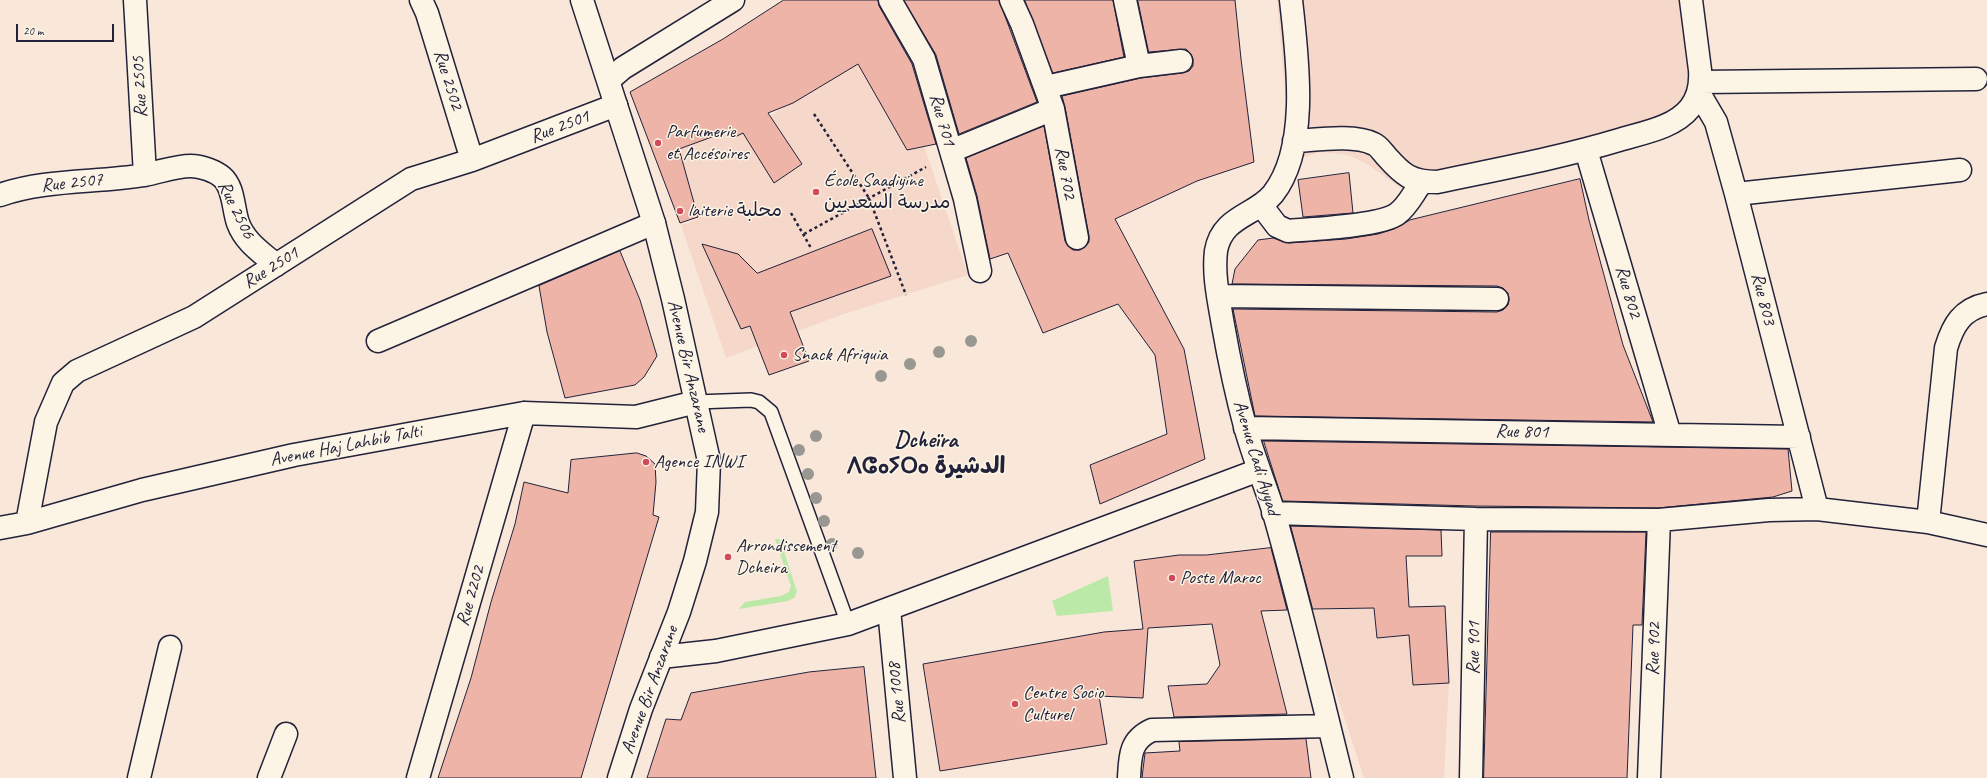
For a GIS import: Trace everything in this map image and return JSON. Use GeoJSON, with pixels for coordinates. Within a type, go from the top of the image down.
{"type":"FeatureCollection","features":[{"type":"Feature","properties":{"kind":"street","name":"Rue 2505"},"geometry":{"type":"LineString","coordinates":[[135,0],[145,175]]}},
{"type":"Feature","properties":{"kind":"street","name":"Rue 2502"},"geometry":{"type":"LineString","coordinates":[[422,0],[472,160]]}},
{"type":"Feature","properties":{"kind":"street","name":"Avenue Bir Anzarane"},"geometry":{"type":"LineString","coordinates":[[582,0],[654,223],[709,461],[707,512],[695,561],[619,778]]}},
{"type":"Feature","properties":{"kind":"street"},"geometry":{"type":"LineString","coordinates":[[609,80],[623,68],[733,0]]}},
{"type":"Feature","properties":{"kind":"street","name":"Rue 701"},"geometry":{"type":"LineString","coordinates":[[890,0],[924,60],[965,199],[980,271]]}},
{"type":"Feature","properties":{"kind":"street","name":"Rue 702"},"geometry":{"type":"LineString","coordinates":[[1011,0],[1022,24],[1053,109],[1077,238]]}},
{"type":"Feature","properties":{"kind":"street"},"geometry":{"type":"LineString","coordinates":[[1125,0],[1139,66]]}},
{"type":"Feature","properties":{"kind":"street"},"geometry":{"type":"LineString","coordinates":[[1291,0],[1298,95],[1292,151],[1346,139],[1375,144],[1398,169],[1409,177],[1422,182],[1437,182],[1586,150],[1659,128],[1676,119],[1690,108],[1700,87],[1691,0]]}},
{"type":"Feature","properties":{"kind":"street"},"geometry":{"type":"LineString","coordinates":[[1046,87],[1139,66],[1181,60]]}},
{"type":"Feature","properties":{"kind":"street"},"geometry":{"type":"LineString","coordinates":[[1700,87],[1976,79]]}},
{"type":"Feature","properties":{"kind":"street","name":"Rue 803"},"geometry":{"type":"LineString","coordinates":[[1700,87],[1716,122],[1736,194],[1799,437],[1816,509]]}},
{"type":"Feature","properties":{"kind":"street","name":"Rue 2501"},"geometry":{"type":"LineString","coordinates":[[27,523],[46,422],[63,383],[77,371],[194,317],[411,179],[472,160],[616,105]]}},
{"type":"Feature","properties":{"kind":"street"},"geometry":{"type":"LineString","coordinates":[[951,151],[1053,109]]}},
{"type":"Feature","properties":{"kind":"street","name":"Rue 802"},"geometry":{"type":"LineString","coordinates":[[1586,150],[1670,434]]}},
{"type":"Feature","properties":{"kind":"street","name":"Avenue Cadi Ayyad"},"geometry":{"type":"LineString","coordinates":[[1292,151],[1272,194],[1261,205],[1238,217],[1222,234],[1216,249],[1218,296],[1245,428],[1274,512],[1342,778]]}},
{"type":"Feature","properties":{"kind":"street","name":"Rue 2506"},"geometry":{"type":"LineString","coordinates":[[145,175],[179,166],[194,166],[214,172],[224,178],[230,193],[238,223],[247,240],[276,265]]}},
{"type":"Feature","properties":{"kind":"street"},"geometry":{"type":"LineString","coordinates":[[1736,194],[1960,170]]}},
{"type":"Feature","properties":{"kind":"street","name":"Rue 2507"},"geometry":{"type":"LineString","coordinates":[[0,195],[34,187],[145,175]]}},
{"type":"Feature","properties":{"kind":"street"},"geometry":{"type":"LineString","coordinates":[[1261,205],[1277,226],[1288,231],[1369,222],[1390,218],[1398,214],[1422,182]]}},
{"type":"Feature","properties":{"kind":"street"},"geometry":{"type":"LineString","coordinates":[[378,341],[654,223]]}},
{"type":"Feature","properties":{"kind":"street"},"geometry":{"type":"LineString","coordinates":[[1218,296],[1497,299]]}},
{"type":"Feature","properties":{"kind":"street"},"geometry":{"type":"LineString","coordinates":[[1928,522],[1946,348],[1951,332],[1958,320],[1982,305],[1987,304]]}},
{"type":"Feature","properties":{"kind":"street","name":"Avenue Haj Lahbib Talti"},"geometry":{"type":"LineString","coordinates":[[0,528],[27,523],[142,490],[294,455],[524,413],[636,417],[696,402]]}},
{"type":"Feature","properties":{"kind":"street","name":"Rue 2202"},"geometry":{"type":"LineString","coordinates":[[418,778],[524,413]]}},
{"type":"Feature","properties":{"kind":"street","name":"Rue 801"},"geometry":{"type":"LineString","coordinates":[[1245,428],[1799,437]]}},
{"type":"Feature","properties":{"kind":"street"},"geometry":{"type":"LineString","coordinates":[[661,658],[716,651],[848,624],[1259,470]]}},
{"type":"Feature","properties":{"kind":"street"},"geometry":{"type":"LineString","coordinates":[[1274,512],[1476,519],[1659,520],[1769,510],[1816,509],[1928,522],[1987,535]]}},
{"type":"Feature","properties":{"kind":"street","name":"Rue 901"},"geometry":{"type":"LineString","coordinates":[[1471,778],[1476,519]]}},
{"type":"Feature","properties":{"kind":"street","name":"Rue 902"},"geometry":{"type":"LineString","coordinates":[[1649,778],[1659,520]]}},
{"type":"Feature","properties":{"kind":"street","name":"Rue 1008"},"geometry":{"type":"LineString","coordinates":[[889,609],[905,778]]}},
{"type":"Feature","properties":{"kind":"street"},"geometry":{"type":"LineString","coordinates":[[139,778],[170,647]]}},
{"type":"Feature","properties":{"kind":"street"},"geometry":{"type":"LineString","coordinates":[[1129,778],[1132,751],[1142,734],[1152,730],[1329,726]]}},
{"type":"Feature","properties":{"kind":"street"},"geometry":{"type":"LineString","coordinates":[[269,778],[286,734]]}},
{"type":"Feature","properties":{"kind":"lane"},"geometry":{"type":"LineString","coordinates":[[696,402],[751,400],[759,402],[771,412],[848,624]]}},
{"type":"Feature","properties":{"kind":"path"},"geometry":{"type":"LineString","coordinates":[[814,114],[869,198],[906,295]]}},
{"type":"Feature","properties":{"kind":"path"},"geometry":{"type":"LineString","coordinates":[[804,234],[932,164]]}},
{"type":"Feature","properties":{"kind":"path"},"geometry":{"type":"LineString","coordinates":[[792,213],[811,248]]}},
{"type":"Feature","properties":{"kind":"shaded area"},"geometry":{"type":"Polygon","coordinates":[[[1277,0],[1684,0],[1691,90],[1674,118],[1415,191],[1401,188],[1364,162],[1347,155],[1322,152],[1291,161],[1277,0]]]}},
{"type":"Feature","properties":{"kind":"shaded area","name":"École Saadiyine مدرسة السعديين"},"geometry":{"type":"Polygon","coordinates":[[[843,38],[924,146],[968,275],[841,315],[726,358],[681,225],[698,219],[679,149],[695,143],[685,118],[716,103],[735,137],[767,119],[781,108],[822,86],[843,38]]]}},
{"type":"Feature","properties":{"kind":"shaded area"},"geometry":{"type":"Polygon","coordinates":[[[1374,608],[1377,638],[1409,635],[1413,685],[1449,683],[1444,778],[1364,778],[1309,610],[1374,608]]]}},
{"type":"Feature","properties":{"kind":"green space"},"geometry":{"type":"Polygon","coordinates":[[[775,539],[780,539],[797,592],[794,598],[788,601],[739,609],[745,602],[781,596],[789,592],[791,586],[775,539]]]}},
{"type":"Feature","properties":{"kind":"green space"},"geometry":{"type":"Polygon","coordinates":[[[1108,576],[1113,611],[1057,616],[1052,601],[1108,576]]]}},
{"type":"Feature","properties":{"kind":"building"},"geometry":{"type":"Polygon","coordinates":[[[784,0],[878,0],[879,6],[912,64],[936,144],[907,150],[858,64],[793,103],[768,113],[802,164],[774,183],[743,133],[735,137],[731,130],[679,149],[698,217],[680,223],[630,92],[723,39],[784,0]]]}},
{"type":"Feature","properties":{"kind":"building"},"geometry":{"type":"Polygon","coordinates":[[[904,0],[999,0],[1037,102],[959,134],[936,55],[904,0]]]}},
{"type":"Feature","properties":{"kind":"building"},"geometry":{"type":"Polygon","coordinates":[[[1025,0],[1113,0],[1124,57],[1053,73],[1025,0]]]}},
{"type":"Feature","properties":{"kind":"building"},"geometry":{"type":"Polygon","coordinates":[[[1138,0],[1235,0],[1254,162],[1197,181],[1115,219],[1184,349],[1205,459],[1100,504],[1090,465],[1167,434],[1155,355],[1118,304],[1043,333],[1008,253],[990,259],[977,196],[966,158],[1044,126],[1065,241],[1073,250],[1080,250],[1085,247],[1089,242],[1089,236],[1062,96],[1141,78],[1182,73],[1189,71],[1193,66],[1191,54],[1186,49],[1149,52],[1138,0]]]}},
{"type":"Feature","properties":{"kind":"building"},"geometry":{"type":"Polygon","coordinates":[[[1349,173],[1353,213],[1303,217],[1298,180],[1349,173]]]}},
{"type":"Feature","properties":{"kind":"building"},"geometry":{"type":"Polygon","coordinates":[[[1580,179],[1589,220],[1623,345],[1653,422],[1255,416],[1233,309],[1497,312],[1503,310],[1508,305],[1509,300],[1508,293],[1503,288],[1497,286],[1232,284],[1235,269],[1258,240],[1273,238],[1289,243],[1346,239],[1378,234],[1394,229],[1410,220],[1580,179]]]}},
{"type":"Feature","properties":{"kind":"building"},"geometry":{"type":"Polygon","coordinates":[[[872,229],[891,276],[790,312],[809,361],[769,375],[750,326],[741,329],[702,244],[738,254],[757,273],[872,229]]]}},
{"type":"Feature","properties":{"kind":"building"},"geometry":{"type":"Polygon","coordinates":[[[620,251],[640,300],[657,356],[644,377],[635,385],[565,398],[547,332],[539,286],[620,251]]]}},
{"type":"Feature","properties":{"kind":"building"},"geometry":{"type":"Polygon","coordinates":[[[1264,441],[1788,449],[1792,491],[1773,497],[1658,508],[1476,506],[1283,501],[1264,441]]]}},
{"type":"Feature","properties":{"kind":"building"},"geometry":{"type":"Polygon","coordinates":[[[637,453],[646,456],[655,464],[656,482],[653,515],[659,517],[581,778],[438,778],[471,678],[491,602],[515,524],[524,482],[568,493],[571,460],[637,453]]]}},
{"type":"Feature","properties":{"kind":"building"},"geometry":{"type":"Polygon","coordinates":[[[1291,526],[1441,530],[1442,556],[1406,556],[1409,607],[1445,606],[1449,683],[1413,685],[1409,635],[1377,638],[1374,608],[1313,609],[1291,526]]]}},
{"type":"Feature","properties":{"kind":"building"},"geometry":{"type":"Polygon","coordinates":[[[1491,532],[1646,532],[1642,625],[1633,625],[1627,778],[1484,778],[1491,532]]]}},
{"type":"Feature","properties":{"kind":"building"},"geometry":{"type":"Polygon","coordinates":[[[1271,548],[1287,610],[1261,611],[1287,714],[1174,717],[1168,686],[1207,684],[1220,665],[1212,624],[1148,628],[1143,698],[1099,696],[1107,744],[940,771],[923,664],[1104,632],[1143,629],[1134,561],[1179,555],[1206,555],[1271,548]]]}},
{"type":"Feature","properties":{"kind":"building"},"geometry":{"type":"Polygon","coordinates":[[[864,667],[876,778],[647,778],[666,719],[681,720],[691,693],[809,672],[864,667]]]}},
{"type":"Feature","properties":{"kind":"building"},"geometry":{"type":"Polygon","coordinates":[[[1306,739],[1311,778],[1142,778],[1145,753],[1180,751],[1179,742],[1306,739]]]}},
{"type":"Feature","properties":{"kind":"place","name":"Parfumerie et Accésoires"},"geometry":{"type":"Point","coordinates":[658,143]}},
{"type":"Feature","properties":{"kind":"place","name":"École Saadiyine مدرسة السعديين"},"geometry":{"type":"Point","coordinates":[816,192]}},
{"type":"Feature","properties":{"kind":"place","name":"laiterie محلبة"},"geometry":{"type":"Point","coordinates":[680,211]}},
{"type":"Feature","properties":{"kind":"place","name":"Snack Afriquia"},"geometry":{"type":"Point","coordinates":[784,355]}},
{"type":"Feature","properties":{"kind":"place","name":"Agence INWI"},"geometry":{"type":"Point","coordinates":[646,462]}},
{"type":"Feature","properties":{"kind":"place","name":"Arrondissement Dcheira"},"geometry":{"type":"Point","coordinates":[728,557]}},
{"type":"Feature","properties":{"kind":"place","name":"Poste Maroc"},"geometry":{"type":"Point","coordinates":[1172,578]}},
{"type":"Feature","properties":{"kind":"place","name":"Centre Socio Culturel"},"geometry":{"type":"Point","coordinates":[1015,704]}},
{"type":"Feature","properties":{"kind":"district","name":"Dcheïra ⴷⵛⴰⵢⵔⴰ الدشيرة"},"geometry":{"type":"Point","coordinates":[926,454]}}]}
